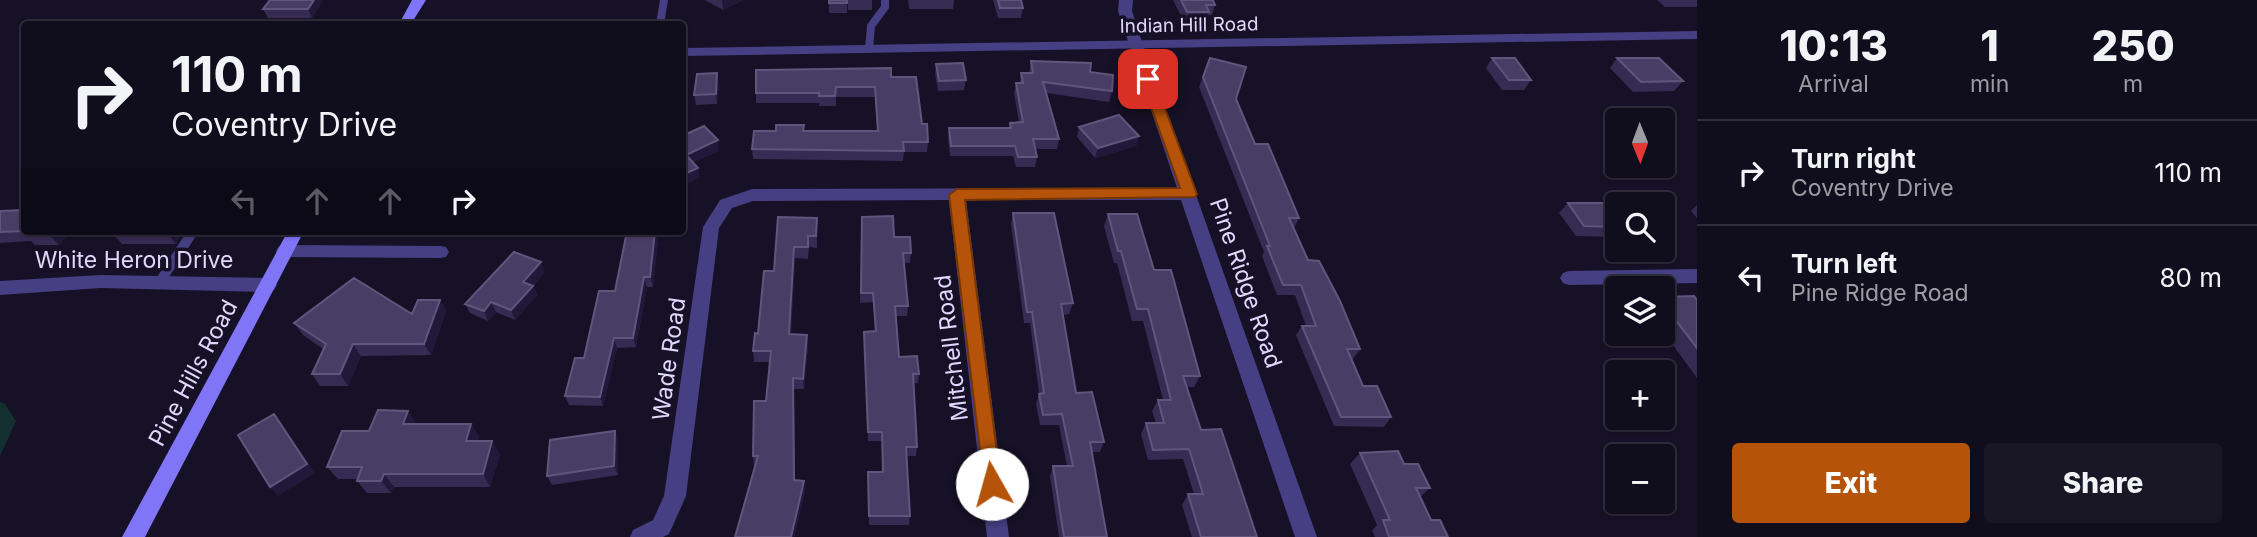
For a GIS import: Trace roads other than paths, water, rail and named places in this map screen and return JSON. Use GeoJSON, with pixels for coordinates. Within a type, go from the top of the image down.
{"type":"FeatureCollection","features":[{"type":"Feature","properties":{"kind":"main road"},"geometry":{"type":"LineString","coordinates":[[407,21],[419,0]]}},
{"type":"Feature","properties":{"kind":"main road","name":"Pine Hills Road"},"geometry":{"type":"LineString","coordinates":[[133,537],[294,235]]}},
{"type":"Feature","properties":{"kind":"street","name":"Pine Ridge Road"},"geometry":{"type":"LineString","coordinates":[[1126,0],[1125,11],[1136,45],[1306,537]]}},
{"type":"Feature","properties":{"kind":"street","name":"Indian Hill Road"},"geometry":{"type":"LineString","coordinates":[[686,52],[1697,35]]}},
{"type":"Feature","properties":{"kind":"street"},"geometry":{"type":"LineString","coordinates":[[957,195],[1189,194]]}},
{"type":"Feature","properties":{"kind":"street","name":"Wade Road"},"geometry":{"type":"LineString","coordinates":[[641,537],[661,527],[675,496],[711,226],[726,204],[752,195],[957,195]]}},
{"type":"Feature","properties":{"kind":"street","name":"Mitchell Road"},"geometry":{"type":"LineString","coordinates":[[957,195],[998,537]]}},
{"type":"Feature","properties":{"kind":"street"},"geometry":{"type":"LineString","coordinates":[[285,251],[440,252]]}},
{"type":"Feature","properties":{"kind":"street"},"geometry":{"type":"LineString","coordinates":[[1569,278],[1697,276]]}},
{"type":"Feature","properties":{"kind":"street","name":"White Heron Drive"},"geometry":{"type":"LineString","coordinates":[[0,288],[39,283],[268,285]]}},
{"type":"Feature","properties":{"kind":"lane"},"geometry":{"type":"LineString","coordinates":[[660,21],[664,0]]}},
{"type":"Feature","properties":{"kind":"lane"},"geometry":{"type":"LineString","coordinates":[[869,49],[871,26],[885,7],[885,0]]}},
{"type":"Feature","properties":{"kind":"lane"},"geometry":{"type":"LineString","coordinates":[[159,283],[191,235]]}}]}
